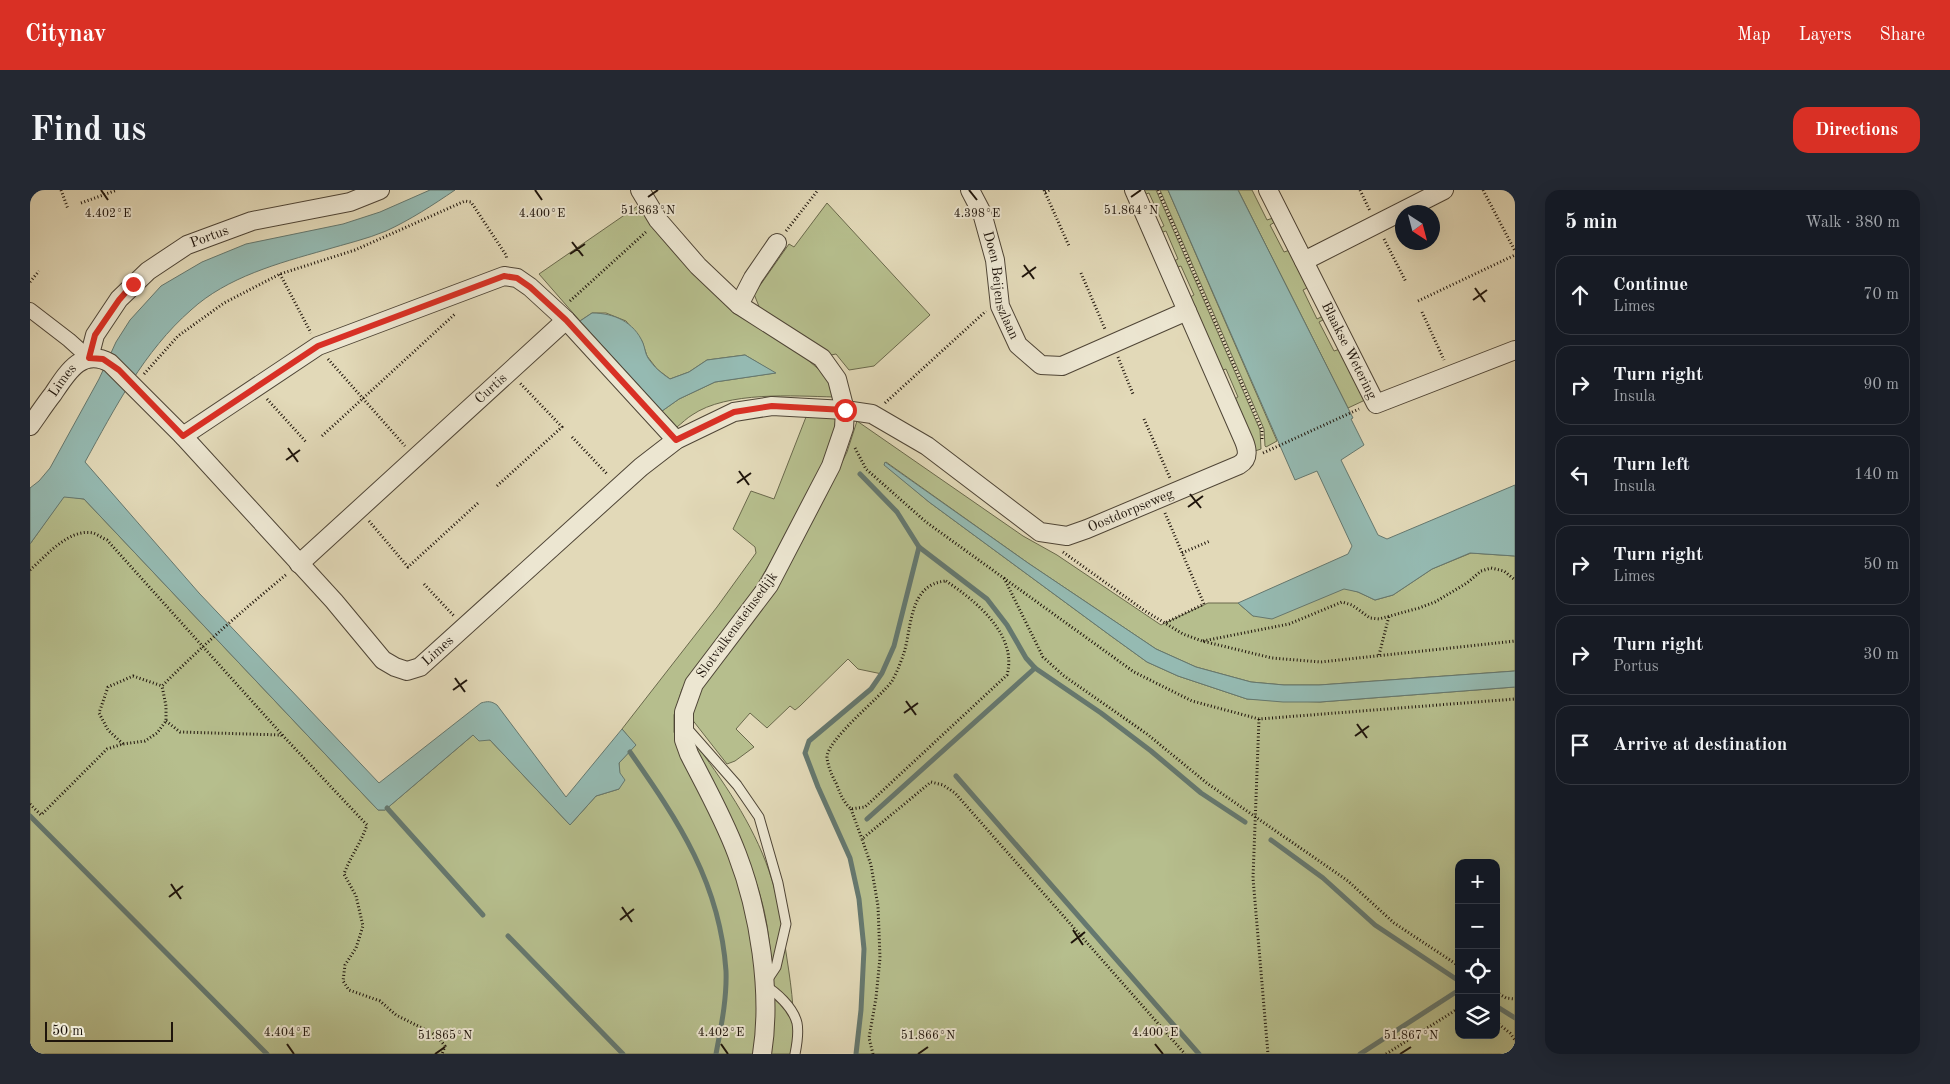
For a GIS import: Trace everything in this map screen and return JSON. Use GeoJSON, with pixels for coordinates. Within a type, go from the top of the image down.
{"type":"FeatureCollection","features":[{"type":"Feature","properties":{"kind":"street","name":"Portus"},"geometry":{"type":"LineString","coordinates":[[96,359],[95,335],[119,300],[148,271],[187,245],[252,221],[350,202],[380,190]]}},
{"type":"Feature","properties":{"kind":"street","name":"Slotvalkensteinsedijk"},"geometry":{"type":"LineString","coordinates":[[640,190],[658,220],[698,266],[740,305],[822,358],[837,379],[845,410],[844,428],[832,466],[769,585],[694,684],[684,712],[684,740],[689,754],[730,836],[748,885],[755,918],[766,1005],[762,1054]]}},
{"type":"Feature","properties":{"kind":"street","name":"Doen Beijenszlaan"},"geometry":{"type":"LineString","coordinates":[[970,190],[982,213],[995,260],[1000,306],[1018,345],[1041,365],[1062,366],[1187,311]]}},
{"type":"Feature","properties":{"kind":"street","name":"Oostdorpseweg"},"geometry":{"type":"LineString","coordinates":[[872,414],[927,446],[1040,532],[1067,536],[1244,463],[1247,455],[1244,441],[1134,190]]}},
{"type":"Feature","properties":{"kind":"street","name":"Blaakse Wetering"},"geometry":{"type":"LineString","coordinates":[[1268,190],[1376,404],[1515,350]]}},
{"type":"Feature","properties":{"kind":"street"},"geometry":{"type":"LineString","coordinates":[[1304,261],[1444,190]]}},
{"type":"Feature","properties":{"kind":"street"},"geometry":{"type":"LineString","coordinates":[[740,305],[753,278],[777,243]]}},
{"type":"Feature","properties":{"kind":"street"},"geometry":{"type":"LineString","coordinates":[[183,436],[318,346],[504,276],[517,278],[530,287],[562,316],[676,440]]}},
{"type":"Feature","properties":{"kind":"street"},"geometry":{"type":"LineString","coordinates":[[30,310],[96,359]]}},
{"type":"Feature","properties":{"kind":"street","name":"Curtis"},"geometry":{"type":"LineString","coordinates":[[299,564],[509,372],[562,316]]}},
{"type":"Feature","properties":{"kind":"street","name":"Limes"},"geometry":{"type":"LineString","coordinates":[[30,426],[69,371],[79,362],[96,359],[119,370],[183,436],[383,660],[407,671],[420,667],[621,485],[676,440],[734,412],[772,406],[845,410],[872,414]]}},
{"type":"Feature","properties":{"kind":"lane"},"geometry":{"type":"LineString","coordinates":[[683,725],[736,785],[759,817],[778,883],[786,924],[776,967],[764,985],[776,992],[797,1021],[796,1054]]}},
{"type":"Feature","properties":{"kind":"path"},"geometry":{"type":"LineString","coordinates":[[61,190],[68,209]]}},
{"type":"Feature","properties":{"kind":"path"},"geometry":{"type":"LineString","coordinates":[[81,203],[117,190]]}},
{"type":"Feature","properties":{"kind":"path"},"geometry":{"type":"LineString","coordinates":[[777,243],[818,190]]}},
{"type":"Feature","properties":{"kind":"path"},"geometry":{"type":"LineString","coordinates":[[1050,190],[1045,191],[1069,246]]}},
{"type":"Feature","properties":{"kind":"path"},"geometry":{"type":"LineString","coordinates":[[1158,190],[1262,430],[1262,453]]}},
{"type":"Feature","properties":{"kind":"path"},"geometry":{"type":"LineString","coordinates":[[1483,190],[1515,251]]}},
{"type":"Feature","properties":{"kind":"path"},"geometry":{"type":"LineString","coordinates":[[135,386],[173,342],[199,319],[224,303],[280,274],[355,250],[465,201],[471,202],[506,255],[510,277]]}},
{"type":"Feature","properties":{"kind":"path"},"geometry":{"type":"LineString","coordinates":[[562,316],[658,220]]}},
{"type":"Feature","properties":{"kind":"path"},"geometry":{"type":"LineString","coordinates":[[1418,301],[1515,255]]}},
{"type":"Feature","properties":{"kind":"path"},"geometry":{"type":"LineString","coordinates":[[30,282],[39,271]]}},
{"type":"Feature","properties":{"kind":"path"},"geometry":{"type":"LineString","coordinates":[[280,274],[318,346],[362,400],[416,457]]}},
{"type":"Feature","properties":{"kind":"path"},"geometry":{"type":"LineString","coordinates":[[872,414],[984,312],[1000,306]]}},
{"type":"Feature","properties":{"kind":"path"},"geometry":{"type":"LineString","coordinates":[[322,436],[461,308]]}},
{"type":"Feature","properties":{"kind":"path"},"geometry":{"type":"LineString","coordinates":[[1422,312],[1451,376]]}},
{"type":"Feature","properties":{"kind":"path"},"geometry":{"type":"LineString","coordinates":[[497,486],[562,427],[509,372]]}},
{"type":"Feature","properties":{"kind":"path"},"geometry":{"type":"LineString","coordinates":[[256,387],[307,443]]}},
{"type":"Feature","properties":{"kind":"path"},"geometry":{"type":"LineString","coordinates":[[1272,448],[1356,410]]}},
{"type":"Feature","properties":{"kind":"path"},"geometry":{"type":"LineString","coordinates":[[1144,419],[1175,492]]}},
{"type":"Feature","properties":{"kind":"path"},"geometry":{"type":"LineString","coordinates":[[844,428],[866,469],[926,522],[1134,672],[1192,700],[1259,719],[1515,699]]}},
{"type":"Feature","properties":{"kind":"path"},"geometry":{"type":"LineString","coordinates":[[572,437],[606,474],[621,485]]}},
{"type":"Feature","properties":{"kind":"path"},"geometry":{"type":"LineString","coordinates":[[1158,499],[1204,604],[1165,623]]}},
{"type":"Feature","properties":{"kind":"path"},"geometry":{"type":"LineString","coordinates":[[359,510],[408,567],[478,503]]}},
{"type":"Feature","properties":{"kind":"path"},"geometry":{"type":"LineString","coordinates":[[1040,532],[1052,544],[1089,572],[1183,634],[1202,641],[1272,658],[1321,662],[1515,641]]}},
{"type":"Feature","properties":{"kind":"path"},"geometry":{"type":"LineString","coordinates":[[30,570],[57,546],[77,533],[93,533],[107,540],[286,739],[367,825],[362,838],[349,859],[344,874],[356,896],[363,926],[356,948],[345,965],[343,981],[349,990],[380,1001],[396,1015],[436,1035],[445,1046],[442,1054]]}},
{"type":"Feature","properties":{"kind":"path"},"geometry":{"type":"LineString","coordinates":[[1182,553],[1210,541]]}},
{"type":"Feature","properties":{"kind":"path"},"geometry":{"type":"LineString","coordinates":[[162,686],[235,616],[299,564]]}},
{"type":"Feature","properties":{"kind":"path"},"geometry":{"type":"LineString","coordinates":[[1202,641],[1290,624],[1342,602],[1352,605],[1370,618],[1389,616],[1435,602],[1467,583],[1481,571],[1491,568],[1504,570],[1515,580]]}},
{"type":"Feature","properties":{"kind":"path"},"geometry":{"type":"LineString","coordinates":[[1003,578],[1043,657],[1064,676],[1147,734],[1208,784],[1348,880],[1394,922],[1455,963]]}},
{"type":"Feature","properties":{"kind":"path"},"geometry":{"type":"LineString","coordinates":[[851,809],[865,806],[1007,676],[1010,665],[1006,644],[987,615],[962,592],[946,581],[935,582],[925,588],[913,609],[904,653],[893,680],[873,703],[844,730],[831,746],[827,757],[844,803],[851,809],[871,865],[878,906],[880,958],[869,1038],[872,1054]]}},
{"type":"Feature","properties":{"kind":"path"},"geometry":{"type":"LineString","coordinates":[[424,584],[465,627]]}},
{"type":"Feature","properties":{"kind":"path"},"geometry":{"type":"LineString","coordinates":[[1379,655],[1389,616]]}},
{"type":"Feature","properties":{"kind":"path"},"geometry":{"type":"LineString","coordinates":[[124,744],[108,730],[100,712],[108,687],[133,676],[162,686]]}},
{"type":"Feature","properties":{"kind":"path"},"geometry":{"type":"LineString","coordinates":[[30,804],[41,815],[107,748],[145,741],[157,732],[166,721],[166,706],[162,686]]}},
{"type":"Feature","properties":{"kind":"path"},"geometry":{"type":"LineString","coordinates":[[1259,719],[1254,878],[1268,1054]]}},
{"type":"Feature","properties":{"kind":"path"},"geometry":{"type":"LineString","coordinates":[[166,721],[180,732],[281,736],[286,739]]}},
{"type":"Feature","properties":{"kind":"path"},"geometry":{"type":"LineString","coordinates":[[862,839],[931,782],[943,785],[955,793],[1185,1054]]}},
{"type":"Feature","properties":{"kind":"path"},"geometry":{"type":"LineString","coordinates":[[1499,994],[1515,1000]]}},
{"type":"Feature","properties":{"kind":"path"},"geometry":{"type":"LineString","coordinates":[[1386,1054],[1455,1011]]}},
{"type":"Feature","properties":{"kind":"path"},"geometry":{"type":"LineString","coordinates":[[1500,1025],[1515,1040]]}},
{"type":"Feature","properties":{"kind":"green space"},"geometry":{"type":"Polygon","coordinates":[[[1141,190],[1156,190],[1260,430],[1261,449],[1255,451],[1233,400],[1238,397],[1226,369],[1220,371],[1188,298],[1194,295],[1181,266],[1175,268],[1172,262],[1178,259],[1166,231],[1160,233],[1158,229],[1164,226],[1149,193],[1143,195],[1141,190]]]}},
{"type":"Feature","properties":{"kind":"green space"},"geometry":{"type":"Polygon","coordinates":[[[1160,190],[1168,190],[1277,441],[1266,447],[1264,429],[1160,190]]]}},
{"type":"Feature","properties":{"kind":"green space"},"geometry":{"type":"Polygon","coordinates":[[[1238,190],[1252,190],[1267,220],[1273,218],[1275,222],[1270,225],[1284,252],[1290,250],[1309,287],[1303,290],[1317,319],[1323,316],[1325,319],[1319,322],[1334,351],[1340,349],[1365,400],[1348,408],[1238,190]]]}},
{"type":"Feature","properties":{"kind":"green space"},"geometry":{"type":"Polygon","coordinates":[[[827,203],[930,315],[874,366],[849,370],[836,354],[826,356],[760,309],[754,294],[789,244],[794,247],[827,203]]]}},
{"type":"Feature","properties":{"kind":"green space"},"geometry":{"type":"Polygon","coordinates":[[[639,205],[655,229],[823,373],[832,385],[834,397],[781,396],[742,398],[707,407],[692,415],[677,427],[662,411],[679,399],[715,382],[775,373],[745,355],[707,360],[689,372],[670,379],[657,369],[647,356],[642,341],[626,321],[606,313],[592,313],[580,321],[539,274],[639,205]]]}},
{"type":"Feature","properties":{"kind":"green space"},"geometry":{"type":"Polygon","coordinates":[[[806,417],[836,417],[833,443],[782,543],[752,593],[682,689],[674,715],[674,732],[683,756],[719,828],[743,893],[756,963],[758,1031],[754,1054],[30,1054],[30,544],[64,496],[84,499],[378,810],[385,810],[473,735],[490,740],[570,825],[596,796],[619,789],[619,763],[635,745],[622,729],[717,607],[756,553],[755,547],[733,529],[751,491],[774,499],[806,417]]]}},
{"type":"Feature","properties":{"kind":"green space"},"geometry":{"type":"Polygon","coordinates":[[[857,421],[1023,536],[1057,555],[1161,625],[1208,603],[1238,603],[1253,616],[1345,588],[1375,600],[1393,595],[1432,569],[1471,553],[1515,556],[1515,671],[1319,685],[1284,685],[1251,682],[1196,667],[1156,649],[1028,563],[886,462],[884,464],[929,502],[1147,662],[1178,676],[1247,699],[1320,702],[1515,687],[1515,1054],[856,1054],[861,1010],[864,949],[859,899],[850,858],[805,753],[809,741],[871,689],[882,674],[858,669],[848,659],[800,706],[795,710],[790,706],[767,728],[750,713],[736,729],[754,747],[735,761],[727,764],[691,718],[702,687],[774,588],[847,452],[857,421]]]}},
{"type":"Feature","properties":{"kind":"green space"},"geometry":{"type":"Polygon","coordinates":[[[698,747],[741,810],[766,862],[772,880],[781,919],[792,995],[794,1030],[792,1054],[770,1054],[774,1016],[772,972],[764,910],[743,847],[726,807],[696,749],[698,747]]]}},
{"type":"Feature","properties":{"kind":"water"},"geometry":{"type":"Polygon","coordinates":[[[430,190],[455,190],[421,212],[386,231],[254,272],[205,298],[174,326],[145,362],[119,401],[85,462],[199,593],[379,783],[483,702],[491,702],[497,705],[566,797],[622,729],[636,745],[619,763],[620,773],[625,780],[619,789],[596,796],[570,825],[490,740],[479,741],[473,735],[385,810],[378,810],[84,499],[64,497],[30,544],[30,488],[50,468],[99,379],[116,342],[130,320],[161,286],[202,262],[246,244],[343,224],[380,212],[430,190]]]}},
{"type":"Feature","properties":{"kind":"water"},"geometry":{"type":"Polygon","coordinates":[[[1168,190],[1238,190],[1353,418],[1351,419],[1364,445],[1341,460],[1378,535],[1387,539],[1515,485],[1515,556],[1470,553],[1432,569],[1393,595],[1375,600],[1358,592],[1344,589],[1272,619],[1253,616],[1238,603],[1348,554],[1352,546],[1317,471],[1295,480],[1168,190]]]}},
{"type":"Feature","properties":{"kind":"water"},"geometry":{"type":"Polygon","coordinates":[[[592,313],[615,317],[629,324],[643,343],[650,361],[670,379],[689,372],[707,360],[745,355],[776,373],[715,382],[679,399],[662,411],[580,321],[592,313]]]}},
{"type":"Feature","properties":{"kind":"water"},"geometry":{"type":"Polygon","coordinates":[[[885,462],[1028,563],[1156,649],[1196,667],[1251,682],[1284,685],[1319,685],[1515,671],[1515,687],[1320,702],[1283,702],[1247,699],[1178,676],[1147,662],[1111,636],[929,502],[884,465],[885,462]]]}},
{"type":"Feature","properties":{"kind":"waterway"},"geometry":{"type":"LineString","coordinates":[[860,474],[897,512],[919,547],[987,599],[1007,625],[1026,658],[1035,668],[1101,713],[1151,751],[1201,793],[1245,822]]}},
{"type":"Feature","properties":{"kind":"waterway"},"geometry":{"type":"LineString","coordinates":[[856,1054],[861,1010],[864,949],[859,899],[850,858],[805,753],[809,741],[871,689],[882,673],[894,646],[919,547]]}},
{"type":"Feature","properties":{"kind":"waterway"},"geometry":{"type":"LineString","coordinates":[[867,819],[1035,668]]}},
{"type":"Feature","properties":{"kind":"waterway"},"geometry":{"type":"LineString","coordinates":[[630,752],[665,803],[680,829],[706,881],[715,909],[722,939],[726,971],[726,992],[716,1054]]}},
{"type":"Feature","properties":{"kind":"waterway"},"geometry":{"type":"LineString","coordinates":[[956,776],[1199,1054]]}},
{"type":"Feature","properties":{"kind":"waterway"},"geometry":{"type":"LineString","coordinates":[[387,808],[483,915]]}},
{"type":"Feature","properties":{"kind":"waterway"},"geometry":{"type":"LineString","coordinates":[[30,816],[267,1054]]}},
{"type":"Feature","properties":{"kind":"waterway"},"geometry":{"type":"LineString","coordinates":[[1271,840],[1323,878],[1375,925],[1455,978]]}},
{"type":"Feature","properties":{"kind":"waterway"},"geometry":{"type":"LineString","coordinates":[[508,936],[623,1054]]}},
{"type":"Feature","properties":{"kind":"waterway"},"geometry":{"type":"LineString","coordinates":[[1360,1054],[1455,993]]}},
{"type":"Feature","properties":{"kind":"waterway"},"geometry":{"type":"LineString","coordinates":[[1500,1009],[1515,1018]]}},
{"type":"Feature","properties":{"kind":"route"},"geometry":{"type":"LineString","coordinates":[[133,284],[106,317],[95,335],[89,358],[103,359],[119,370],[183,436],[318,346],[504,276],[517,278],[530,287],[566,320],[676,440],[734,412],[772,406],[803,406],[845,410]]}}]}
